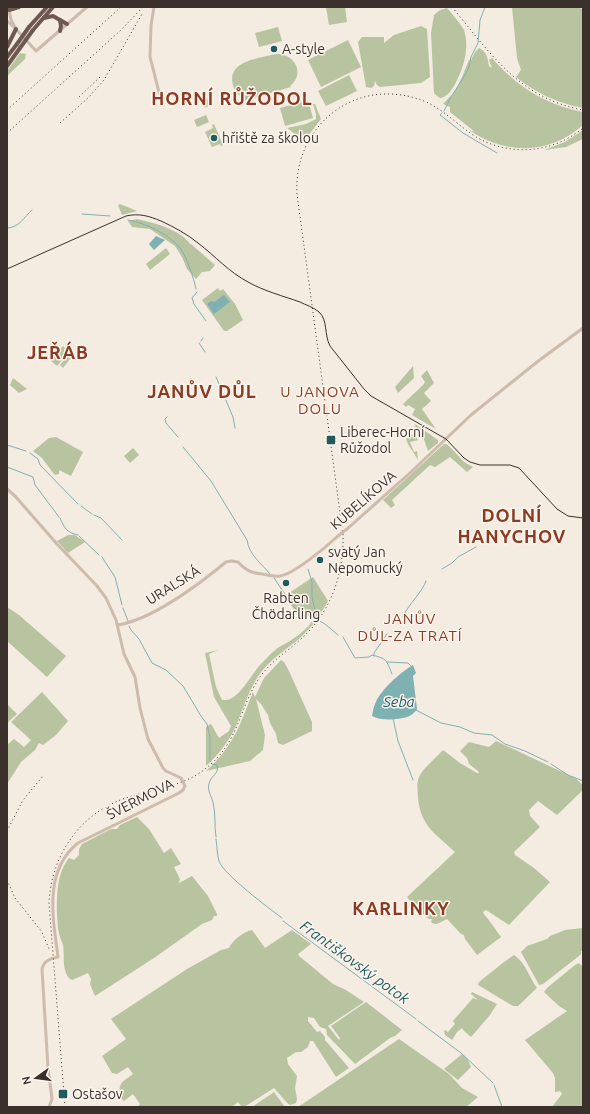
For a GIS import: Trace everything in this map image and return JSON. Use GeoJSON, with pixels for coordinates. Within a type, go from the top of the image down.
{"type":"FeatureCollection","features":[{"type":"Feature","properties":{"kind":"highway"},"geometry":{"type":"LineString","coordinates":[[8,11],[19,7]]}},
{"type":"Feature","properties":{"kind":"highway"},"geometry":{"type":"LineString","coordinates":[[31,29],[53,7]]}},
{"type":"Feature","properties":{"kind":"highway"},"geometry":{"type":"LineString","coordinates":[[7,58],[18,46],[46,8]]}},
{"type":"Feature","properties":{"kind":"highway"},"geometry":{"type":"LineString","coordinates":[[42,19],[53,16],[67,24]]}},
{"type":"Feature","properties":{"kind":"highway"},"geometry":{"type":"LineString","coordinates":[[59,20],[61,26],[60,31]]}},
{"type":"Feature","properties":{"kind":"highway"},"geometry":{"type":"LineString","coordinates":[[7,47],[16,29]]}},
{"type":"Feature","properties":{"kind":"highway"},"geometry":{"type":"LineString","coordinates":[[7,66],[18,46]]}},
{"type":"Feature","properties":{"kind":"street"},"geometry":{"type":"LineString","coordinates":[[7,21],[36,52],[87,7]]}},
{"type":"Feature","properties":{"kind":"street"},"geometry":{"type":"LineString","coordinates":[[154,7],[151,25],[150,57],[160,96]]}},
{"type":"Feature","properties":{"kind":"street"},"geometry":{"type":"LineString","coordinates":[[8,11],[16,29]]}},
{"type":"Feature","properties":{"kind":"street","name":"KUBELÍKOVA"},"geometry":{"type":"LineString","coordinates":[[238,562],[251,573],[280,576],[294,570],[347,529],[416,467],[467,418],[537,362],[583,328]]}},
{"type":"Feature","properties":{"kind":"street","name":"ŠVERMOVA"},"geometry":{"type":"LineString","coordinates":[[7,489],[97,586],[106,598],[118,625],[124,654],[135,677],[140,708],[148,739],[163,768],[166,771],[182,778],[184,782],[184,788],[179,793],[83,840],[68,852],[58,872],[54,885],[52,911],[58,957],[48,960],[42,969],[48,1068],[52,1099],[49,1107]]}},
{"type":"Feature","properties":{"kind":"street","name":"URALSKÁ"},"geometry":{"type":"LineString","coordinates":[[118,625],[130,623],[188,591],[226,562],[238,562]]}},
{"type":"Feature","properties":{"kind":"green space"},"geometry":{"type":"Polygon","coordinates":[[[326,7],[345,7],[347,22],[329,25],[326,7]]]}},
{"type":"Feature","properties":{"kind":"green space"},"geometry":{"type":"Polygon","coordinates":[[[512,7],[579,7],[583,10],[583,108],[547,97],[516,77],[521,70],[517,58],[512,7]]]}},
{"type":"Feature","properties":{"kind":"green space"},"geometry":{"type":"Polygon","coordinates":[[[447,8],[464,30],[466,37],[466,52],[463,66],[454,86],[450,92],[440,98],[434,93],[431,33],[434,15],[440,10],[447,8]]]}},
{"type":"Feature","properties":{"kind":"green space"},"geometry":{"type":"Polygon","coordinates":[[[421,26],[427,29],[430,77],[421,83],[380,87],[375,81],[374,86],[371,88],[366,87],[358,42],[362,37],[384,37],[384,43],[394,35],[421,26]]]}},
{"type":"Feature","properties":{"kind":"green space"},"geometry":{"type":"Polygon","coordinates":[[[278,27],[282,41],[259,47],[255,33],[278,27]]]}},
{"type":"Feature","properties":{"kind":"green space"},"geometry":{"type":"Polygon","coordinates":[[[348,40],[361,67],[321,87],[308,60],[348,40]]]}},
{"type":"Feature","properties":{"kind":"green space"},"geometry":{"type":"Polygon","coordinates":[[[479,48],[486,54],[489,66],[492,68],[489,60],[492,58],[512,78],[533,93],[557,105],[583,112],[583,125],[570,135],[556,142],[527,148],[498,144],[469,130],[475,132],[450,112],[450,107],[443,104],[455,91],[469,60],[471,60],[479,48]]]}},
{"type":"Feature","properties":{"kind":"green space"},"geometry":{"type":"Polygon","coordinates":[[[20,53],[26,54],[25,59],[7,76],[7,71],[20,53]]]}},
{"type":"Feature","properties":{"kind":"green space"},"geometry":{"type":"Polygon","coordinates":[[[276,54],[288,57],[293,60],[296,65],[297,75],[295,81],[290,86],[291,87],[243,101],[234,87],[232,77],[235,71],[239,66],[246,62],[276,54]]]}},
{"type":"Feature","properties":{"kind":"green space"},"geometry":{"type":"Polygon","coordinates":[[[349,75],[357,91],[326,106],[318,91],[349,75]]]}},
{"type":"Feature","properties":{"kind":"green space"},"geometry":{"type":"Polygon","coordinates":[[[205,93],[210,105],[205,108],[199,95],[205,93]]]}},
{"type":"Feature","properties":{"kind":"green space"},"geometry":{"type":"Polygon","coordinates":[[[308,100],[313,118],[285,126],[280,108],[308,100]]]}},
{"type":"Feature","properties":{"kind":"green space"},"geometry":{"type":"Polygon","coordinates":[[[313,104],[315,104],[321,119],[304,141],[287,128],[306,124],[316,119],[313,104]]]}},
{"type":"Feature","properties":{"kind":"green space"},"geometry":{"type":"Polygon","coordinates":[[[206,115],[209,122],[197,127],[194,120],[206,115]]]}},
{"type":"Feature","properties":{"kind":"green space","name":"hřiště za školou"},"geometry":{"type":"Polygon","coordinates":[[[214,124],[223,145],[221,146],[220,144],[212,147],[205,132],[213,128],[212,125],[214,124]]]}},
{"type":"Feature","properties":{"kind":"green space"},"geometry":{"type":"Polygon","coordinates":[[[583,130],[583,139],[566,147],[544,150],[565,142],[583,130]]]}},
{"type":"Feature","properties":{"kind":"green space"},"geometry":{"type":"Polygon","coordinates":[[[120,204],[137,211],[122,215],[118,205],[120,204]]]}},
{"type":"Feature","properties":{"kind":"green space"},"geometry":{"type":"Polygon","coordinates":[[[137,219],[151,222],[174,231],[186,239],[215,265],[210,271],[202,272],[196,279],[187,269],[175,246],[150,229],[132,227],[128,221],[137,219]]]}},
{"type":"Feature","properties":{"kind":"green space"},"geometry":{"type":"Polygon","coordinates":[[[166,248],[170,254],[150,270],[146,264],[166,248]]]}},
{"type":"Feature","properties":{"kind":"green space"},"geometry":{"type":"Polygon","coordinates":[[[218,288],[220,291],[223,289],[235,304],[243,320],[227,331],[224,331],[202,300],[218,288]]]}},
{"type":"Feature","properties":{"kind":"green space"},"geometry":{"type":"Polygon","coordinates":[[[63,346],[69,352],[57,366],[51,361],[63,346]]]}},
{"type":"Feature","properties":{"kind":"green space"},"geometry":{"type":"Polygon","coordinates":[[[70,353],[73,355],[63,368],[60,365],[70,353]]]}},
{"type":"Feature","properties":{"kind":"green space"},"geometry":{"type":"Polygon","coordinates":[[[413,366],[414,378],[398,393],[395,387],[413,366]]]}},
{"type":"Feature","properties":{"kind":"green space"},"geometry":{"type":"Polygon","coordinates":[[[427,370],[434,383],[424,393],[431,401],[422,409],[436,429],[412,415],[415,409],[408,405],[406,407],[403,404],[423,385],[425,382],[421,376],[427,370]]]}},
{"type":"Feature","properties":{"kind":"green space"},"geometry":{"type":"Polygon","coordinates":[[[13,378],[27,389],[19,393],[10,385],[13,378]]]}},
{"type":"Feature","properties":{"kind":"green space"},"geometry":{"type":"Polygon","coordinates":[[[415,424],[438,440],[438,443],[428,451],[421,431],[416,431],[415,424]]]}},
{"type":"Feature","properties":{"kind":"green space"},"geometry":{"type":"Polygon","coordinates":[[[412,434],[416,436],[418,440],[410,442],[414,452],[417,451],[418,460],[406,439],[412,434]]]}},
{"type":"Feature","properties":{"kind":"green space"},"geometry":{"type":"Polygon","coordinates":[[[56,437],[83,452],[71,476],[59,470],[59,474],[55,475],[42,458],[33,451],[49,438],[56,437]]]}},
{"type":"Feature","properties":{"kind":"green space"},"geometry":{"type":"Polygon","coordinates":[[[444,444],[449,446],[464,462],[473,467],[467,472],[450,457],[435,467],[430,465],[392,500],[395,505],[391,508],[383,500],[444,444]]]}},
{"type":"Feature","properties":{"kind":"green space"},"geometry":{"type":"Polygon","coordinates":[[[133,448],[139,455],[130,463],[124,456],[133,448]]]}},
{"type":"Feature","properties":{"kind":"green space"},"geometry":{"type":"Polygon","coordinates":[[[68,535],[75,535],[85,542],[68,553],[57,541],[68,535]]]}},
{"type":"Feature","properties":{"kind":"green space"},"geometry":{"type":"Polygon","coordinates":[[[313,577],[328,601],[308,630],[263,669],[252,688],[229,739],[219,753],[206,766],[206,727],[211,724],[219,738],[229,731],[231,726],[214,697],[205,653],[218,650],[209,654],[216,687],[222,700],[234,697],[272,653],[299,635],[308,627],[314,618],[296,612],[287,599],[285,600],[283,597],[313,577]]]}},
{"type":"Feature","properties":{"kind":"green space"},"geometry":{"type":"Polygon","coordinates":[[[7,607],[19,615],[66,656],[47,677],[7,641],[7,607]]]}},
{"type":"Feature","properties":{"kind":"green space"},"geometry":{"type":"Polygon","coordinates":[[[281,660],[288,669],[312,722],[312,731],[283,745],[278,743],[268,715],[256,699],[265,735],[263,750],[250,761],[206,771],[223,753],[235,735],[253,692],[255,697],[264,678],[281,660]]]}},
{"type":"Feature","properties":{"kind":"green space"},"geometry":{"type":"Polygon","coordinates":[[[42,692],[68,721],[56,735],[43,745],[39,743],[35,750],[21,762],[7,784],[7,745],[14,739],[24,747],[31,740],[11,722],[42,692]]]}},
{"type":"Feature","properties":{"kind":"green space"},"geometry":{"type":"Polygon","coordinates":[[[7,704],[17,714],[7,723],[7,704]]]}},
{"type":"Feature","properties":{"kind":"green space"},"geometry":{"type":"Polygon","coordinates":[[[496,741],[575,778],[583,785],[583,790],[557,815],[538,801],[529,810],[530,816],[540,827],[514,852],[515,855],[534,868],[550,882],[509,925],[486,910],[484,911],[483,913],[501,937],[477,955],[465,939],[464,935],[461,934],[447,919],[437,924],[431,922],[432,919],[429,919],[414,906],[407,897],[455,852],[430,829],[422,816],[417,788],[418,780],[421,774],[443,750],[460,763],[479,773],[469,764],[467,758],[460,751],[469,742],[489,747],[496,741]]]}},
{"type":"Feature","properties":{"kind":"green space"},"geometry":{"type":"Polygon","coordinates":[[[137,817],[149,829],[164,853],[171,848],[181,864],[174,867],[180,879],[179,883],[192,876],[208,896],[217,916],[214,916],[212,920],[202,924],[154,958],[95,996],[90,984],[91,979],[88,973],[72,980],[66,973],[63,945],[58,931],[57,893],[59,878],[69,858],[74,860],[79,855],[79,849],[82,844],[111,829],[117,829],[120,825],[137,817]]]}},
{"type":"Feature","properties":{"kind":"green space"},"geometry":{"type":"Polygon","coordinates":[[[583,928],[583,951],[581,951],[581,954],[543,984],[539,985],[521,952],[527,946],[547,939],[550,936],[565,930],[583,928]]]}},
{"type":"Feature","properties":{"kind":"green space"},"geometry":{"type":"Polygon","coordinates":[[[252,930],[265,948],[292,930],[311,944],[298,954],[299,956],[333,984],[346,990],[364,1002],[328,1026],[339,1040],[340,1038],[331,1026],[366,1002],[402,1030],[355,1064],[327,1035],[326,1029],[320,1027],[314,1018],[308,1017],[308,1021],[317,1032],[320,1031],[325,1037],[325,1040],[349,1068],[336,1077],[313,1041],[310,1041],[308,1047],[287,1058],[288,1064],[297,1076],[295,1088],[297,1099],[296,1103],[290,1105],[274,1088],[244,1107],[242,1107],[238,1102],[232,1107],[137,1107],[140,1104],[133,1094],[124,1101],[121,1098],[120,1093],[121,1083],[133,1074],[128,1067],[117,1074],[112,1073],[102,1056],[126,1039],[111,1019],[187,969],[221,950],[229,948],[239,937],[252,930]]]}},
{"type":"Feature","properties":{"kind":"green space"},"geometry":{"type":"Polygon","coordinates":[[[514,955],[522,962],[537,988],[518,1006],[513,1006],[478,985],[479,982],[514,955]]]}},
{"type":"Feature","properties":{"kind":"green space"},"geometry":{"type":"Polygon","coordinates":[[[579,963],[583,967],[583,1107],[552,1107],[562,1094],[560,1091],[555,1092],[555,1078],[553,1073],[525,1040],[567,1011],[559,1006],[544,992],[579,963]]]}},
{"type":"Feature","properties":{"kind":"green space"},"geometry":{"type":"Polygon","coordinates":[[[472,992],[497,1004],[490,1015],[471,1037],[462,1028],[457,1032],[452,1040],[445,1035],[444,1031],[445,1030],[448,1032],[455,1024],[453,1021],[473,998],[478,1000],[471,994],[472,992]]]}},
{"type":"Feature","properties":{"kind":"green space"},"geometry":{"type":"Polygon","coordinates":[[[399,1039],[449,1074],[462,1088],[478,1097],[466,1107],[298,1107],[399,1039]]]}},
{"type":"Feature","properties":{"kind":"green space"},"geometry":{"type":"Polygon","coordinates":[[[462,1054],[468,1060],[471,1067],[458,1080],[444,1069],[462,1054]]]}},
{"type":"Feature","properties":{"kind":"green space"},"geometry":{"type":"Polygon","coordinates":[[[274,1092],[285,1107],[252,1107],[274,1092]]]}},
{"type":"Feature","properties":{"kind":"water"},"geometry":{"type":"Polygon","coordinates":[[[156,236],[165,240],[154,250],[149,244],[156,236]]]}},
{"type":"Feature","properties":{"kind":"water"},"geometry":{"type":"Polygon","coordinates":[[[224,295],[230,302],[214,314],[207,304],[211,301],[214,302],[224,295]]]}},
{"type":"Feature","properties":{"kind":"water","name":"Seba"},"geometry":{"type":"Polygon","coordinates":[[[413,665],[416,673],[413,676],[417,709],[413,714],[399,719],[389,720],[372,716],[374,706],[386,687],[402,672],[413,665]]]}},
{"type":"Feature","properties":{"kind":"waterway"},"geometry":{"type":"LineString","coordinates":[[453,94],[469,67],[471,57],[478,43],[480,20],[485,7]]}},
{"type":"Feature","properties":{"kind":"waterway"},"geometry":{"type":"LineString","coordinates":[[444,111],[451,97]]}},
{"type":"Feature","properties":{"kind":"waterway"},"geometry":{"type":"LineString","coordinates":[[442,113],[440,115],[463,133],[497,153]]}},
{"type":"Feature","properties":{"kind":"waterway"},"geometry":{"type":"LineString","coordinates":[[7,228],[11,228],[21,222],[32,210]]}},
{"type":"Feature","properties":{"kind":"waterway"},"geometry":{"type":"LineString","coordinates":[[82,214],[110,216]]}},
{"type":"Feature","properties":{"kind":"waterway"},"geometry":{"type":"LineString","coordinates":[[128,220],[135,221],[156,230],[169,238],[180,248],[192,273],[196,289]]}},
{"type":"Feature","properties":{"kind":"waterway"},"geometry":{"type":"LineString","coordinates":[[197,292],[192,298],[194,304],[206,321]]}},
{"type":"Feature","properties":{"kind":"waterway"},"geometry":{"type":"LineString","coordinates":[[199,343],[205,352]]}},
{"type":"Feature","properties":{"kind":"waterway"},"geometry":{"type":"LineString","coordinates":[[216,377],[233,417],[235,428]]}},
{"type":"Feature","properties":{"kind":"waterway"},"geometry":{"type":"LineString","coordinates":[[167,417],[165,419],[166,423],[178,437]]}},
{"type":"Feature","properties":{"kind":"waterway"},"geometry":{"type":"LineString","coordinates":[[7,445],[26,451]]}},
{"type":"Feature","properties":{"kind":"waterway"},"geometry":{"type":"LineString","coordinates":[[183,447],[211,481],[247,540],[250,550],[270,574]]}},
{"type":"Feature","properties":{"kind":"waterway"},"geometry":{"type":"LineString","coordinates":[[30,453],[38,459],[40,465],[78,504]]}},
{"type":"Feature","properties":{"kind":"waterway","name":"Františkovský potok"},"geometry":{"type":"LineString","coordinates":[[7,467],[33,477],[35,485],[59,517]]}},
{"type":"Feature","properties":{"kind":"waterway"},"geometry":{"type":"LineString","coordinates":[[81,506],[92,514]]}},
{"type":"Feature","properties":{"kind":"waterway"},"geometry":{"type":"LineString","coordinates":[[94,515],[101,518],[122,540]]}},
{"type":"Feature","properties":{"kind":"waterway","name":"Františkovský potok"},"geometry":{"type":"LineString","coordinates":[[60,518],[66,530],[78,535]]}},
{"type":"Feature","properties":{"kind":"waterway","name":"Františkovský potok"},"geometry":{"type":"LineString","coordinates":[[79,536],[99,555]]}},
{"type":"Feature","properties":{"kind":"waterway"},"geometry":{"type":"LineString","coordinates":[[442,569],[458,557],[476,547]]}},
{"type":"Feature","properties":{"kind":"waterway","name":"Františkovský potok"},"geometry":{"type":"LineString","coordinates":[[102,557],[115,577],[122,605]]}},
{"type":"Feature","properties":{"kind":"waterway"},"geometry":{"type":"LineString","coordinates":[[308,569],[312,582],[312,598],[317,618]]}},
{"type":"Feature","properties":{"kind":"waterway"},"geometry":{"type":"LineString","coordinates":[[274,578],[293,606],[299,612],[307,614],[325,624],[338,635]]}},
{"type":"Feature","properties":{"kind":"waterway"},"geometry":{"type":"LineString","coordinates":[[403,616],[426,581]]}},
{"type":"Feature","properties":{"kind":"waterway","name":"Františkovský potok"},"geometry":{"type":"LineString","coordinates":[[123,608],[128,621]]}},
{"type":"Feature","properties":{"kind":"waterway","name":"Františkovský potok"},"geometry":{"type":"LineString","coordinates":[[129,626],[139,639],[152,663],[166,670],[183,686],[207,724],[210,737],[211,762]]}},
{"type":"Feature","properties":{"kind":"waterway"},"geometry":{"type":"LineString","coordinates":[[374,656],[374,653],[387,634]]}},
{"type":"Feature","properties":{"kind":"waterway"},"geometry":{"type":"LineString","coordinates":[[343,637],[355,658],[369,657],[372,655],[381,658],[387,662],[392,674]]}},
{"type":"Feature","properties":{"kind":"waterway"},"geometry":{"type":"LineString","coordinates":[[387,662],[408,663],[411,666]]}},
{"type":"Feature","properties":{"kind":"waterway"},"geometry":{"type":"LineString","coordinates":[[416,710],[441,723],[460,727],[474,733],[492,735],[505,744],[525,751],[548,762]]}},
{"type":"Feature","properties":{"kind":"waterway"},"geometry":{"type":"LineString","coordinates":[[393,718],[398,741],[413,780]]}},
{"type":"Feature","properties":{"kind":"waterway","name":"Františkovský potok"},"geometry":{"type":"LineString","coordinates":[[212,764],[217,765],[217,768],[208,787],[214,806],[216,837]]}},
{"type":"Feature","properties":{"kind":"waterway"},"geometry":{"type":"LineString","coordinates":[[551,764],[568,775],[583,781]]}},
{"type":"Feature","properties":{"kind":"waterway","name":"Františkovský potok"},"geometry":{"type":"LineString","coordinates":[[216,839],[218,858],[222,867],[248,891],[282,918]]}},
{"type":"Feature","properties":{"kind":"waterway","name":"Františkovský potok"},"geometry":{"type":"LineString","coordinates":[[283,921],[416,1019]]}},
{"type":"Feature","properties":{"kind":"waterway","name":"Františkovský potok"},"geometry":{"type":"LineString","coordinates":[[418,1021],[461,1053],[493,1083]]}},
{"type":"Feature","properties":{"kind":"waterway","name":"Františkovský potok"},"geometry":{"type":"LineString","coordinates":[[494,1085],[502,1107]]}},
{"type":"Feature","properties":{"kind":"tram line"},"geometry":{"type":"LineString","coordinates":[[7,269],[126,216],[144,216],[161,221],[176,228],[189,237],[241,278],[267,291],[312,307],[319,312],[324,319],[330,346],[371,396],[446,439],[464,458],[470,462],[480,465],[510,465],[519,468],[557,509],[568,516],[583,518]]}},
{"type":"Feature","properties":{"kind":"railway"},"geometry":{"type":"LineString","coordinates":[[7,110],[121,7]]}},
{"type":"Feature","properties":{"kind":"railway"},"geometry":{"type":"LineString","coordinates":[[7,133],[121,30],[143,7]]}},
{"type":"Feature","properties":{"kind":"railway"},"geometry":{"type":"LineString","coordinates":[[452,7],[494,57],[508,72],[524,85],[561,104],[583,110]]}},
{"type":"Feature","properties":{"kind":"railway"},"geometry":{"type":"LineString","coordinates":[[60,123],[89,97],[104,80],[142,14]]}},
{"type":"Feature","properties":{"kind":"railway"},"geometry":{"type":"LineString","coordinates":[[79,97],[100,77]]}},
{"type":"Feature","properties":{"kind":"railway"},"geometry":{"type":"LineString","coordinates":[[65,1107],[49,903],[51,885],[63,852],[72,837],[97,813],[112,804],[129,797],[178,783],[197,775],[217,759],[232,736],[247,701],[260,677],[274,661],[312,628],[328,604],[338,577],[343,549],[343,535],[297,194],[298,170],[305,149],[316,130],[330,114],[348,103],[369,96],[391,94],[415,98],[431,104],[473,135],[500,147],[529,150],[544,147],[571,137],[583,128]]}},
{"type":"Feature","properties":{"kind":"railway"},"geometry":{"type":"LineString","coordinates":[[7,831],[23,800],[43,776]]}},
{"type":"Feature","properties":{"kind":"railway"},"geometry":{"type":"LineString","coordinates":[[7,880],[15,898],[42,932],[49,949]]}},
{"type":"Feature","properties":{"kind":"place","name":"A-style"},"geometry":{"type":"Point","coordinates":[274,49]}},
{"type":"Feature","properties":{"kind":"place","name":"hřiště za školou"},"geometry":{"type":"Point","coordinates":[214,138]}},
{"type":"Feature","properties":{"kind":"place","name":"Liberec-Horní Růžodol"},"geometry":{"type":"Point","coordinates":[331,440]}},
{"type":"Feature","properties":{"kind":"place","name":"svatý Jan Nepomucký"},"geometry":{"type":"Point","coordinates":[320,560]}},
{"type":"Feature","properties":{"kind":"place","name":"Rabten Čhödarling"},"geometry":{"type":"Point","coordinates":[286,583]}},
{"type":"Feature","properties":{"kind":"place","name":"Ostašov"},"geometry":{"type":"Point","coordinates":[63,1094]}},
{"type":"Feature","properties":{"kind":"district","name":"HORNÍ RŮŽODOL"},"geometry":{"type":"Point","coordinates":[232,98]}},
{"type":"Feature","properties":{"kind":"district","name":"JEŘÁB"},"geometry":{"type":"Point","coordinates":[58,352]}},
{"type":"Feature","properties":{"kind":"district","name":"JANŮV DŮL"},"geometry":{"type":"Point","coordinates":[202,391]}},
{"type":"Feature","properties":{"kind":"district","name":"U JANOVA DOLU"},"geometry":{"type":"Point","coordinates":[320,400]}},
{"type":"Feature","properties":{"kind":"district","name":"DOLNÍ HANYCHOV"},"geometry":{"type":"Point","coordinates":[512,525]}},
{"type":"Feature","properties":{"kind":"district","name":"JANŮV DŮL-ZA TRATÍ"},"geometry":{"type":"Point","coordinates":[410,626]}},
{"type":"Feature","properties":{"kind":"district","name":"KARLINKY"},"geometry":{"type":"Point","coordinates":[401,908]}}]}
